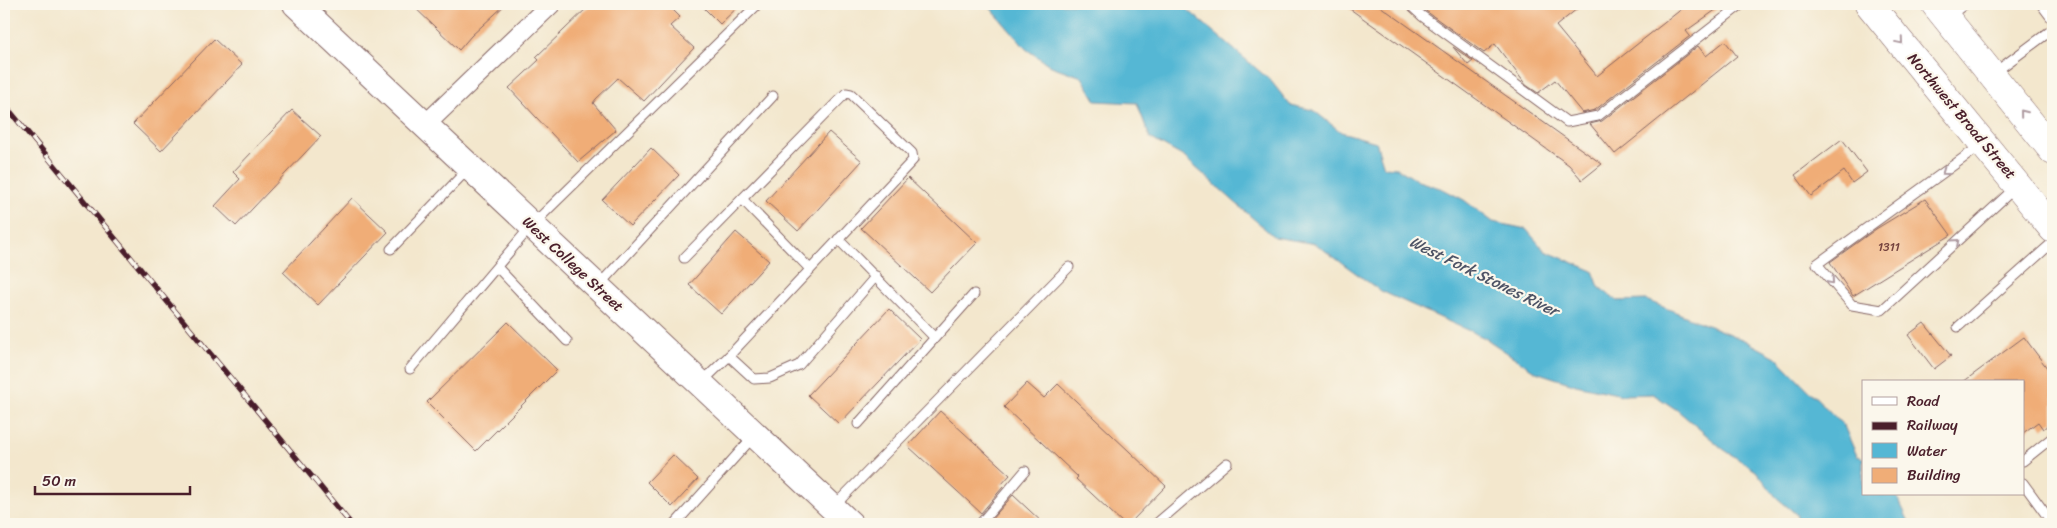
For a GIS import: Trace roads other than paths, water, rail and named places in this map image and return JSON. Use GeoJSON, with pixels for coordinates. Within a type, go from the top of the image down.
{"type":"FeatureCollection","features":[{"type":"Feature","properties":{"kind":"main road","name":"Northwest Broad Street"},"geometry":{"type":"LineString","coordinates":[[1869,4],[2019,185],[2053,229]]}},
{"type":"Feature","properties":{"kind":"main road"},"geometry":{"type":"LineString","coordinates":[[1949,9],[1992,75],[2053,151]]}},
{"type":"Feature","properties":{"kind":"street","name":"West College Street"},"geometry":{"type":"LineString","coordinates":[[296,4],[841,516]]}},
{"type":"Feature","properties":{"kind":"street"},"geometry":{"type":"LineString","coordinates":[[425,125],[550,4]]}},
{"type":"Feature","properties":{"kind":"lane"},"geometry":{"type":"LineString","coordinates":[[410,370],[532,225],[758,4]]}},
{"type":"Feature","properties":{"kind":"lane"},"geometry":{"type":"LineString","coordinates":[[1409,4],[1422,16],[1567,122],[1598,116],[1742,4]]}},
{"type":"Feature","properties":{"kind":"lane"},"geometry":{"type":"LineString","coordinates":[[2041,4],[2053,20]]}},
{"type":"Feature","properties":{"kind":"lane"},"geometry":{"type":"LineString","coordinates":[[1992,75],[2053,30]]}},
{"type":"Feature","properties":{"kind":"lane"},"geometry":{"type":"LineString","coordinates":[[684,258],[846,93],[851,94],[914,156],[729,356],[700,384]]}},
{"type":"Feature","properties":{"kind":"lane"},"geometry":{"type":"LineString","coordinates":[[597,287],[773,96]]}},
{"type":"Feature","properties":{"kind":"lane"},"geometry":{"type":"LineString","coordinates":[[1984,143],[1817,264],[1852,305],[1882,310],[2019,185]]}},
{"type":"Feature","properties":{"kind":"lane"},"geometry":{"type":"LineString","coordinates":[[392,249],[470,168]]}},
{"type":"Feature","properties":{"kind":"lane"},"geometry":{"type":"LineString","coordinates":[[742,199],[810,268]]}},
{"type":"Feature","properties":{"kind":"lane"},"geometry":{"type":"LineString","coordinates":[[838,239],[934,337]]}},
{"type":"Feature","properties":{"kind":"lane"},"geometry":{"type":"LineString","coordinates":[[1958,326],[2053,242]]}},
{"type":"Feature","properties":{"kind":"lane"},"geometry":{"type":"LineString","coordinates":[[498,267],[567,341]]}},
{"type":"Feature","properties":{"kind":"lane"},"geometry":{"type":"LineString","coordinates":[[841,516],[1069,267]]}},
{"type":"Feature","properties":{"kind":"lane"},"geometry":{"type":"LineString","coordinates":[[729,356],[754,380],[770,378],[799,365],[876,276]]}},
{"type":"Feature","properties":{"kind":"lane"},"geometry":{"type":"LineString","coordinates":[[858,424],[974,294]]}},
{"type":"Feature","properties":{"kind":"lane"},"geometry":{"type":"LineString","coordinates":[[675,524],[755,435]]}},
{"type":"Feature","properties":{"kind":"lane"},"geometry":{"type":"LineString","coordinates":[[2024,460],[2053,437]]}},
{"type":"Feature","properties":{"kind":"lane"},"geometry":{"type":"LineString","coordinates":[[1156,524],[1227,463]]}},
{"type":"Feature","properties":{"kind":"lane"},"geometry":{"type":"LineString","coordinates":[[980,524],[1026,471]]}},
{"type":"Feature","properties":{"kind":"lane"},"geometry":{"type":"LineString","coordinates":[[2024,484],[2053,524]]}},
{"type":"Feature","properties":{"kind":"water","name":"West Fork Stones River"},"geometry":{"type":"Polygon","coordinates":[[[987,4],[1181,4],[1271,81],[1290,105],[1313,110],[1341,132],[1376,142],[1384,167],[1397,168],[1418,181],[1443,189],[1464,200],[1493,222],[1526,229],[1545,251],[1593,271],[1599,287],[1617,301],[1646,300],[1744,340],[1776,357],[1844,426],[1857,456],[1862,458],[1862,496],[1897,496],[1910,524],[1800,524],[1796,514],[1776,497],[1756,471],[1723,449],[1677,410],[1653,394],[1622,395],[1576,385],[1536,372],[1485,338],[1379,290],[1316,244],[1274,237],[1184,157],[1150,138],[1137,103],[1096,101],[1082,77],[1051,66],[1026,49],[987,4]]]}},
{"type":"Feature","properties":{"kind":"railway"},"geometry":{"type":"LineString","coordinates":[[4,104],[351,524]]}}]}
